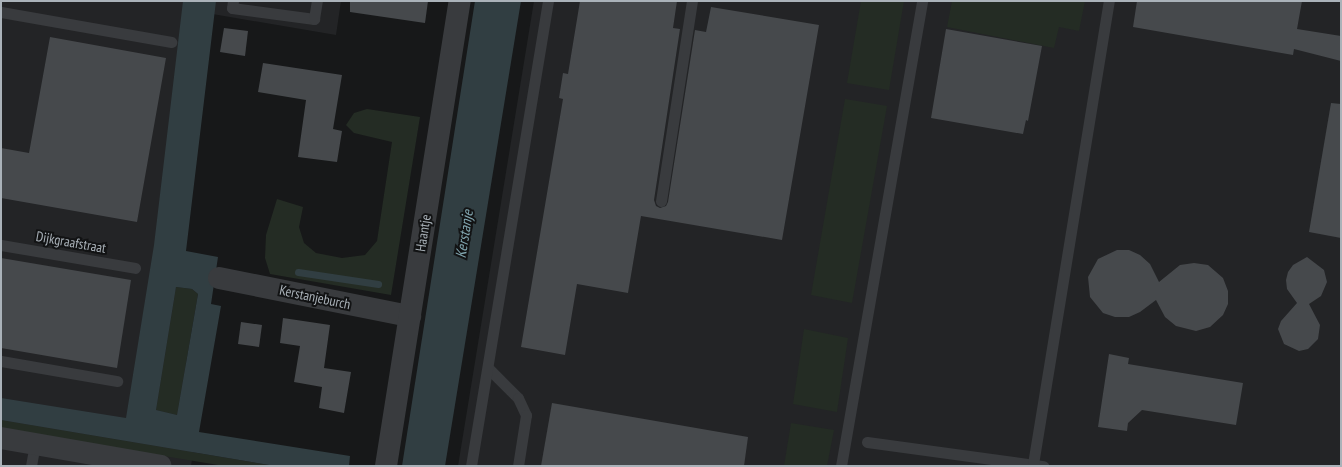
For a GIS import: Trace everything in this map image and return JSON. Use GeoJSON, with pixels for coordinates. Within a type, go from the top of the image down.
{"type":"FeatureCollection","features":[{"type":"Feature","properties":{"kind":"street","name":"Haantje"},"geometry":{"type":"LineString","coordinates":[[386,466],[460,1]]}},
{"type":"Feature","properties":{"kind":"street","name":"Kerstanjeburch"},"geometry":{"type":"LineString","coordinates":[[220,278],[410,316]]}},
{"type":"Feature","properties":{"kind":"street"},"geometry":{"type":"LineString","coordinates":[[1,438],[161,466]]}},
{"type":"Feature","properties":{"kind":"lane"},"geometry":{"type":"LineString","coordinates":[[233,1],[232,8],[314,20],[317,1]]}},
{"type":"Feature","properties":{"kind":"lane"},"geometry":{"type":"LineString","coordinates":[[471,466],[548,1]]}},
{"type":"Feature","properties":{"kind":"lane"},"geometry":{"type":"LineString","coordinates":[[661,201],[692,1]]}},
{"type":"Feature","properties":{"kind":"lane"},"geometry":{"type":"LineString","coordinates":[[841,466],[922,1]]}},
{"type":"Feature","properties":{"kind":"lane"},"geometry":{"type":"LineString","coordinates":[[867,442],[1038,465],[1109,1]]}},
{"type":"Feature","properties":{"kind":"lane"},"geometry":{"type":"LineString","coordinates":[[1,12],[171,42]]}},
{"type":"Feature","properties":{"kind":"lane","name":"Dijkgraafstraat"},"geometry":{"type":"LineString","coordinates":[[1,245],[135,268]]}},
{"type":"Feature","properties":{"kind":"lane"},"geometry":{"type":"LineString","coordinates":[[1,361],[117,381]]}},
{"type":"Feature","properties":{"kind":"lane"},"geometry":{"type":"LineString","coordinates":[[488,368],[518,398],[526,415],[518,466]]}},
{"type":"Feature","properties":{"kind":"lane"},"geometry":{"type":"LineString","coordinates":[[30,466],[35,443]]}},
{"type":"Feature","properties":{"kind":"shaded area"},"geometry":{"type":"Polygon","coordinates":[[[1,1],[341,1],[336,35],[195,11],[169,236],[195,440],[191,466],[1,466],[1,1]]]}},
{"type":"Feature","properties":{"kind":"shaded area"},"geometry":{"type":"Polygon","coordinates":[[[534,1],[1341,1],[1341,466],[458,466],[534,1]]]}},
{"type":"Feature","properties":{"kind":"shaded area"},"geometry":{"type":"Polygon","coordinates":[[[861,1],[904,1],[889,90],[847,83],[861,1]]]}},
{"type":"Feature","properties":{"kind":"shaded area"},"geometry":{"type":"Polygon","coordinates":[[[952,1],[1085,1],[1079,31],[1059,27],[1054,48],[947,27],[952,1]]]}},
{"type":"Feature","properties":{"kind":"shaded area"},"geometry":{"type":"Polygon","coordinates":[[[845,99],[887,106],[852,303],[811,295],[845,99]]]}},
{"type":"Feature","properties":{"kind":"shaded area"},"geometry":{"type":"Polygon","coordinates":[[[367,109],[420,117],[391,295],[270,274],[265,258],[266,235],[277,199],[303,207],[299,227],[304,243],[316,253],[342,258],[365,255],[377,241],[392,142],[354,133],[346,125],[354,113],[367,109]]]}},
{"type":"Feature","properties":{"kind":"shaded area"},"geometry":{"type":"Polygon","coordinates":[[[176,287],[192,289],[198,294],[177,415],[156,410],[176,287]]]}},
{"type":"Feature","properties":{"kind":"shaded area"},"geometry":{"type":"Polygon","coordinates":[[[804,329],[848,338],[837,412],[793,404],[804,329]]]}},
{"type":"Feature","properties":{"kind":"shaded area"},"geometry":{"type":"Polygon","coordinates":[[[1,420],[275,466],[224,466],[1,429],[1,420]]]}},
{"type":"Feature","properties":{"kind":"shaded area"},"geometry":{"type":"Polygon","coordinates":[[[791,423],[834,430],[827,466],[784,466],[791,423]]]}},
{"type":"Feature","properties":{"kind":"water"},"geometry":{"type":"Polygon","coordinates":[[[183,1],[216,1],[186,251],[218,257],[211,304],[221,306],[199,432],[350,456],[349,466],[275,466],[1,420],[1,398],[126,418],[154,245],[183,1]],[[176,287],[156,410],[177,415],[198,294],[192,289],[176,287]]]}},
{"type":"Feature","properties":{"kind":"water","name":"Kerstanje"},"geometry":{"type":"Polygon","coordinates":[[[475,1],[521,1],[445,466],[402,466],[475,1]]]}},
{"type":"Feature","properties":{"kind":"building"},"geometry":{"type":"Polygon","coordinates":[[[350,1],[428,1],[425,23],[350,12],[350,1]]]}},
{"type":"Feature","properties":{"kind":"building"},"geometry":{"type":"Polygon","coordinates":[[[580,1],[677,1],[673,28],[680,29],[654,200],[656,206],[660,208],[666,206],[668,202],[695,30],[706,32],[711,7],[819,25],[782,240],[641,216],[628,293],[577,284],[565,355],[521,347],[563,99],[559,98],[563,73],[568,74],[580,1]]]}},
{"type":"Feature","properties":{"kind":"building"},"geometry":{"type":"Polygon","coordinates":[[[1137,1],[1302,1],[1297,29],[1341,36],[1341,61],[1294,49],[1293,55],[1133,27],[1137,1]]]}},
{"type":"Feature","properties":{"kind":"building"},"geometry":{"type":"Polygon","coordinates":[[[224,28],[248,31],[245,56],[220,52],[224,28]]]}},
{"type":"Feature","properties":{"kind":"building"},"geometry":{"type":"Polygon","coordinates":[[[946,29],[1042,46],[1028,121],[1026,120],[1023,134],[931,118],[946,29]]]}},
{"type":"Feature","properties":{"kind":"building"},"geometry":{"type":"Polygon","coordinates":[[[50,37],[166,58],[137,222],[1,198],[1,148],[29,153],[50,37]]]}},
{"type":"Feature","properties":{"kind":"building"},"geometry":{"type":"Polygon","coordinates":[[[263,63],[342,75],[333,129],[342,131],[337,162],[298,157],[306,100],[258,92],[263,63]]]}},
{"type":"Feature","properties":{"kind":"building"},"geometry":{"type":"Polygon","coordinates":[[[1331,103],[1341,104],[1341,238],[1309,232],[1331,103]]]}},
{"type":"Feature","properties":{"kind":"building"},"geometry":{"type":"Polygon","coordinates":[[[1117,250],[1129,250],[1140,255],[1150,264],[1159,282],[1180,265],[1194,263],[1208,265],[1223,278],[1228,291],[1228,304],[1223,315],[1210,327],[1196,331],[1176,326],[1165,317],[1156,300],[1140,312],[1129,317],[1115,317],[1103,313],[1090,297],[1088,277],[1098,259],[1117,250]]]}},
{"type":"Feature","properties":{"kind":"building"},"geometry":{"type":"Polygon","coordinates":[[[1307,257],[1324,270],[1327,282],[1321,296],[1309,304],[1320,325],[1318,339],[1308,349],[1299,351],[1284,344],[1278,329],[1281,321],[1297,303],[1287,289],[1286,280],[1288,272],[1293,265],[1307,257]]]}},
{"type":"Feature","properties":{"kind":"building"},"geometry":{"type":"Polygon","coordinates":[[[1,258],[131,280],[117,368],[1,348],[1,258]]]}},
{"type":"Feature","properties":{"kind":"building"},"geometry":{"type":"Polygon","coordinates":[[[283,318],[330,325],[324,368],[351,372],[344,413],[319,408],[322,387],[294,382],[300,346],[280,343],[283,318]]]}},
{"type":"Feature","properties":{"kind":"building"},"geometry":{"type":"Polygon","coordinates":[[[241,322],[262,325],[259,347],[238,344],[241,322]]]}},
{"type":"Feature","properties":{"kind":"building"},"geometry":{"type":"Polygon","coordinates":[[[1109,354],[1129,358],[1128,364],[1243,383],[1236,425],[1142,410],[1128,423],[1127,431],[1098,427],[1109,354]]]}},
{"type":"Feature","properties":{"kind":"building"},"geometry":{"type":"Polygon","coordinates":[[[552,403],[748,437],[744,466],[541,466],[552,403]]]}},
{"type":"Feature","properties":{"kind":"waterway"},"geometry":{"type":"LineString","coordinates":[[298,272],[378,284]]}}]}
